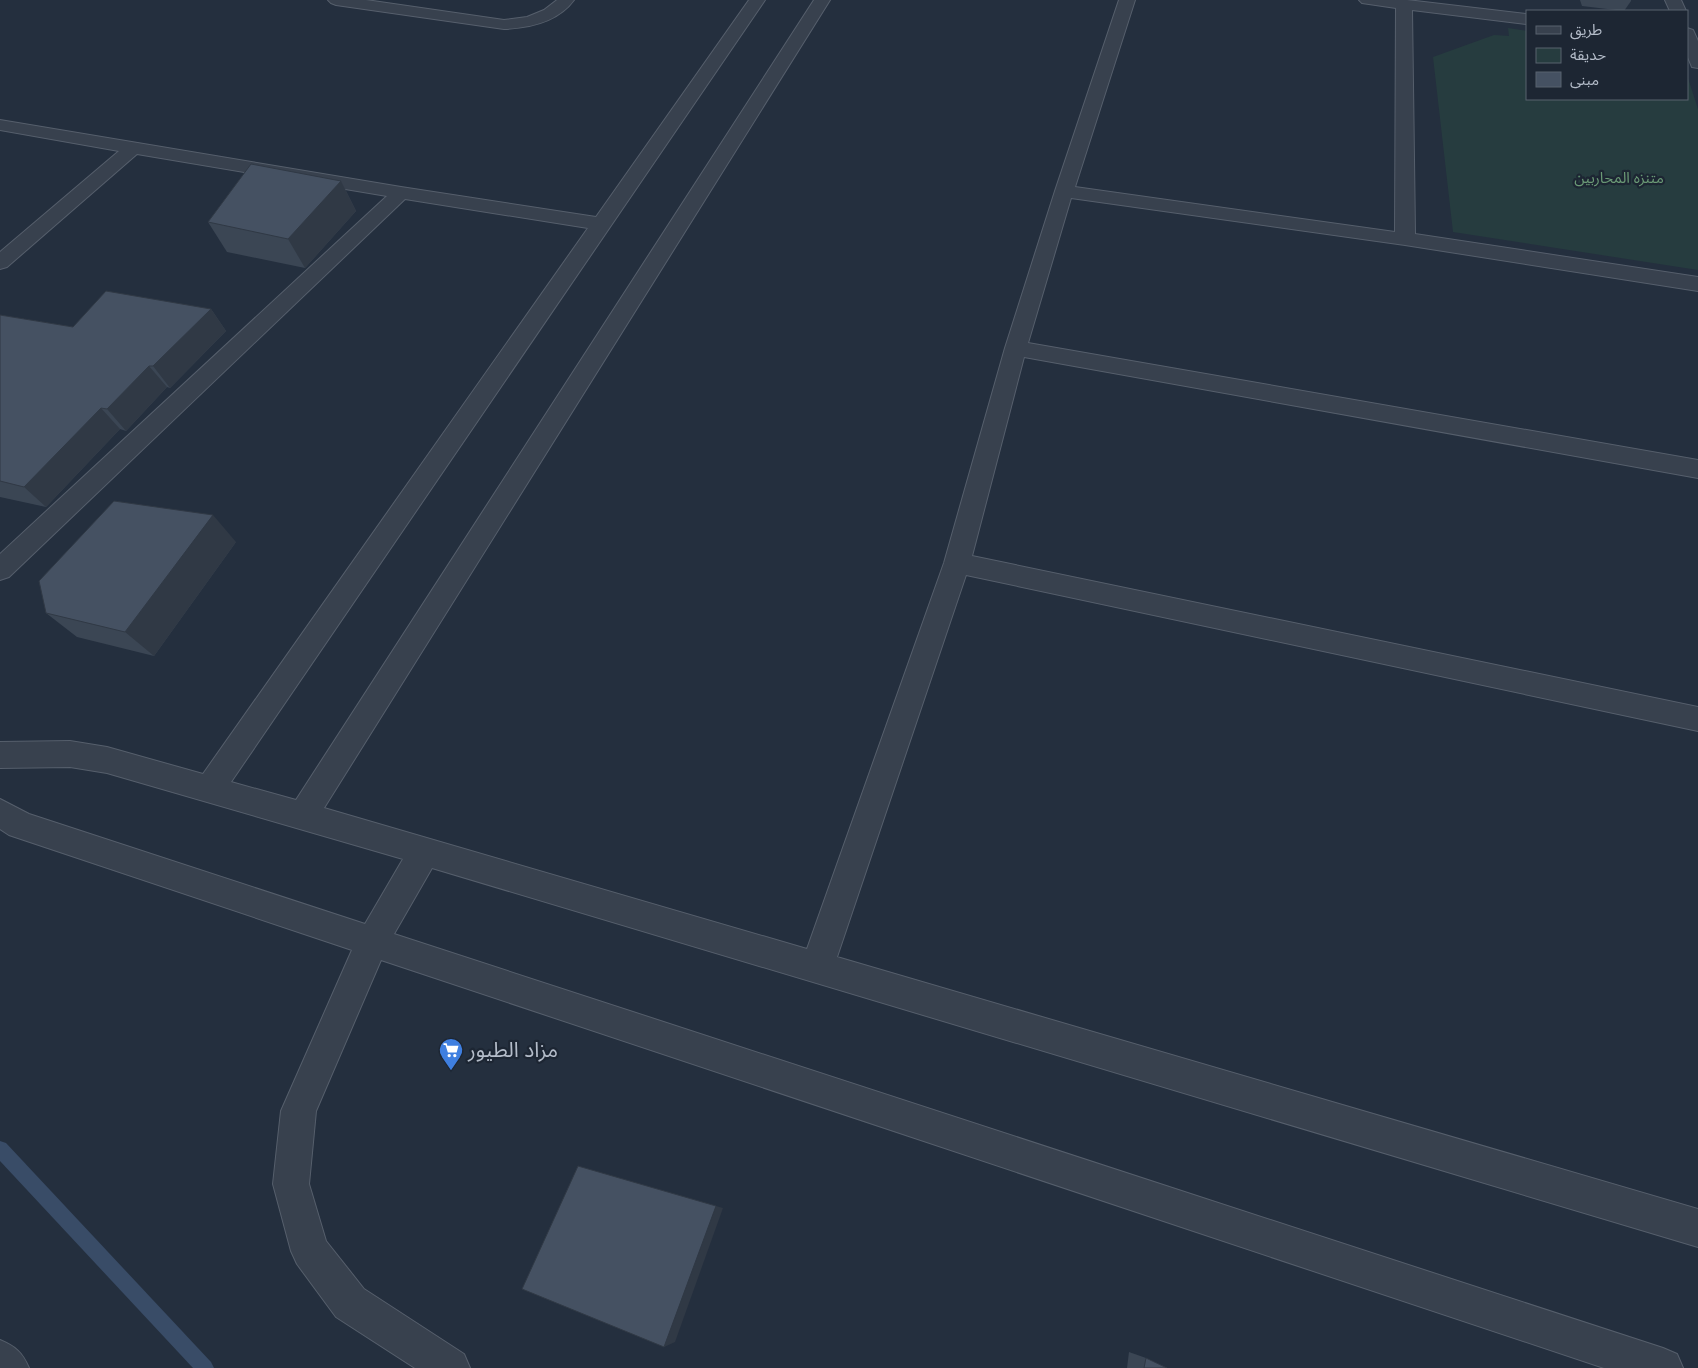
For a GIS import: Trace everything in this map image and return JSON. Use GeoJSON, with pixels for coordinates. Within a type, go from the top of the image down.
{"type":"FeatureCollection","features":[{"type":"Feature","properties":{"kind":"street"},"geometry":{"type":"LineString","coordinates":[[336,0],[510,25],[528,23],[543,18],[555,11],[566,0]]}},
{"type":"Feature","properties":{"kind":"street"},"geometry":{"type":"LineString","coordinates":[[209,788],[757,0]]}},
{"type":"Feature","properties":{"kind":"street"},"geometry":{"type":"LineString","coordinates":[[303,815],[822,0]]}},
{"type":"Feature","properties":{"kind":"street"},"geometry":{"type":"LineString","coordinates":[[817,967],[957,563],[1016,348],[1064,191],[1127,0]]}},
{"type":"Feature","properties":{"kind":"street"},"geometry":{"type":"LineString","coordinates":[[1367,0],[1526,19]]}},
{"type":"Feature","properties":{"kind":"street"},"geometry":{"type":"LineString","coordinates":[[1404,4],[1405,239]]}},
{"type":"Feature","properties":{"kind":"street"},"geometry":{"type":"LineString","coordinates":[[1688,37],[1698,63]]}},
{"type":"Feature","properties":{"kind":"street"},"geometry":{"type":"LineString","coordinates":[[0,125],[401,193],[601,224]]}},
{"type":"Feature","properties":{"kind":"street"},"geometry":{"type":"LineString","coordinates":[[0,263],[134,147]]}},
{"type":"Feature","properties":{"kind":"street"},"geometry":{"type":"LineString","coordinates":[[1064,191],[1405,239],[1698,284]]}},
{"type":"Feature","properties":{"kind":"street"},"geometry":{"type":"LineString","coordinates":[[0,570],[401,193]]}},
{"type":"Feature","properties":{"kind":"street"},"geometry":{"type":"LineString","coordinates":[[1016,348],[1698,469]]}},
{"type":"Feature","properties":{"kind":"street"},"geometry":{"type":"LineString","coordinates":[[957,563],[1698,719]]}},
{"type":"Feature","properties":{"kind":"street"},"geometry":{"type":"LineString","coordinates":[[0,755],[70,754],[106,760],[209,788],[1698,1228]]}},
{"type":"Feature","properties":{"kind":"street"},"geometry":{"type":"LineString","coordinates":[[0,813],[20,825],[55,838],[1662,1368]]}},
{"type":"Feature","properties":{"kind":"street"},"geometry":{"type":"LineString","coordinates":[[425,851],[372,942],[299,1111],[291,1184],[310,1250],[350,1303],[450,1368]]}},
{"type":"Feature","properties":{"kind":"street"},"geometry":{"type":"LineString","coordinates":[[0,1360],[10,1368]]}},
{"type":"Feature","properties":{"kind":"green space","name":"متنزه المحاربين"},"geometry":{"type":"Polygon","coordinates":[[[1508,28],[1526,31],[1526,100],[1688,100],[1688,78],[1698,109],[1698,270],[1453,232],[1433,57],[1494,35],[1509,36],[1508,28]]]}},
{"type":"Feature","properties":{"kind":"building"},"geometry":{"type":"Polygon","coordinates":[[[251,164],[341,181],[288,239],[208,222],[251,164]]]}},
{"type":"Feature","properties":{"kind":"building"},"geometry":{"type":"Polygon","coordinates":[[[106,291],[211,309],[153,366],[149,366],[107,409],[101,408],[24,487],[0,481],[0,315],[73,327],[106,291]]]}},
{"type":"Feature","properties":{"kind":"building"},"geometry":{"type":"Polygon","coordinates":[[[114,501],[213,515],[125,632],[46,613],[39,581],[114,501]]]}},
{"type":"Feature","properties":{"kind":"building"},"geometry":{"type":"Polygon","coordinates":[[[578,1166],[716,1206],[664,1347],[522,1289],[578,1166]]]}},
{"type":"Feature","properties":{"kind":"building"},"geometry":{"type":"Polygon","coordinates":[[[1146,1358],[1167,1368],[1144,1368],[1146,1358]]]}},
{"type":"Feature","properties":{"kind":"waterway"},"geometry":{"type":"LineString","coordinates":[[0,1149],[205,1368]]}},
{"type":"Feature","properties":{"kind":"place","name":"مزاد الطيور"},"geometry":{"type":"Point","coordinates":[451,1071]}}]}
